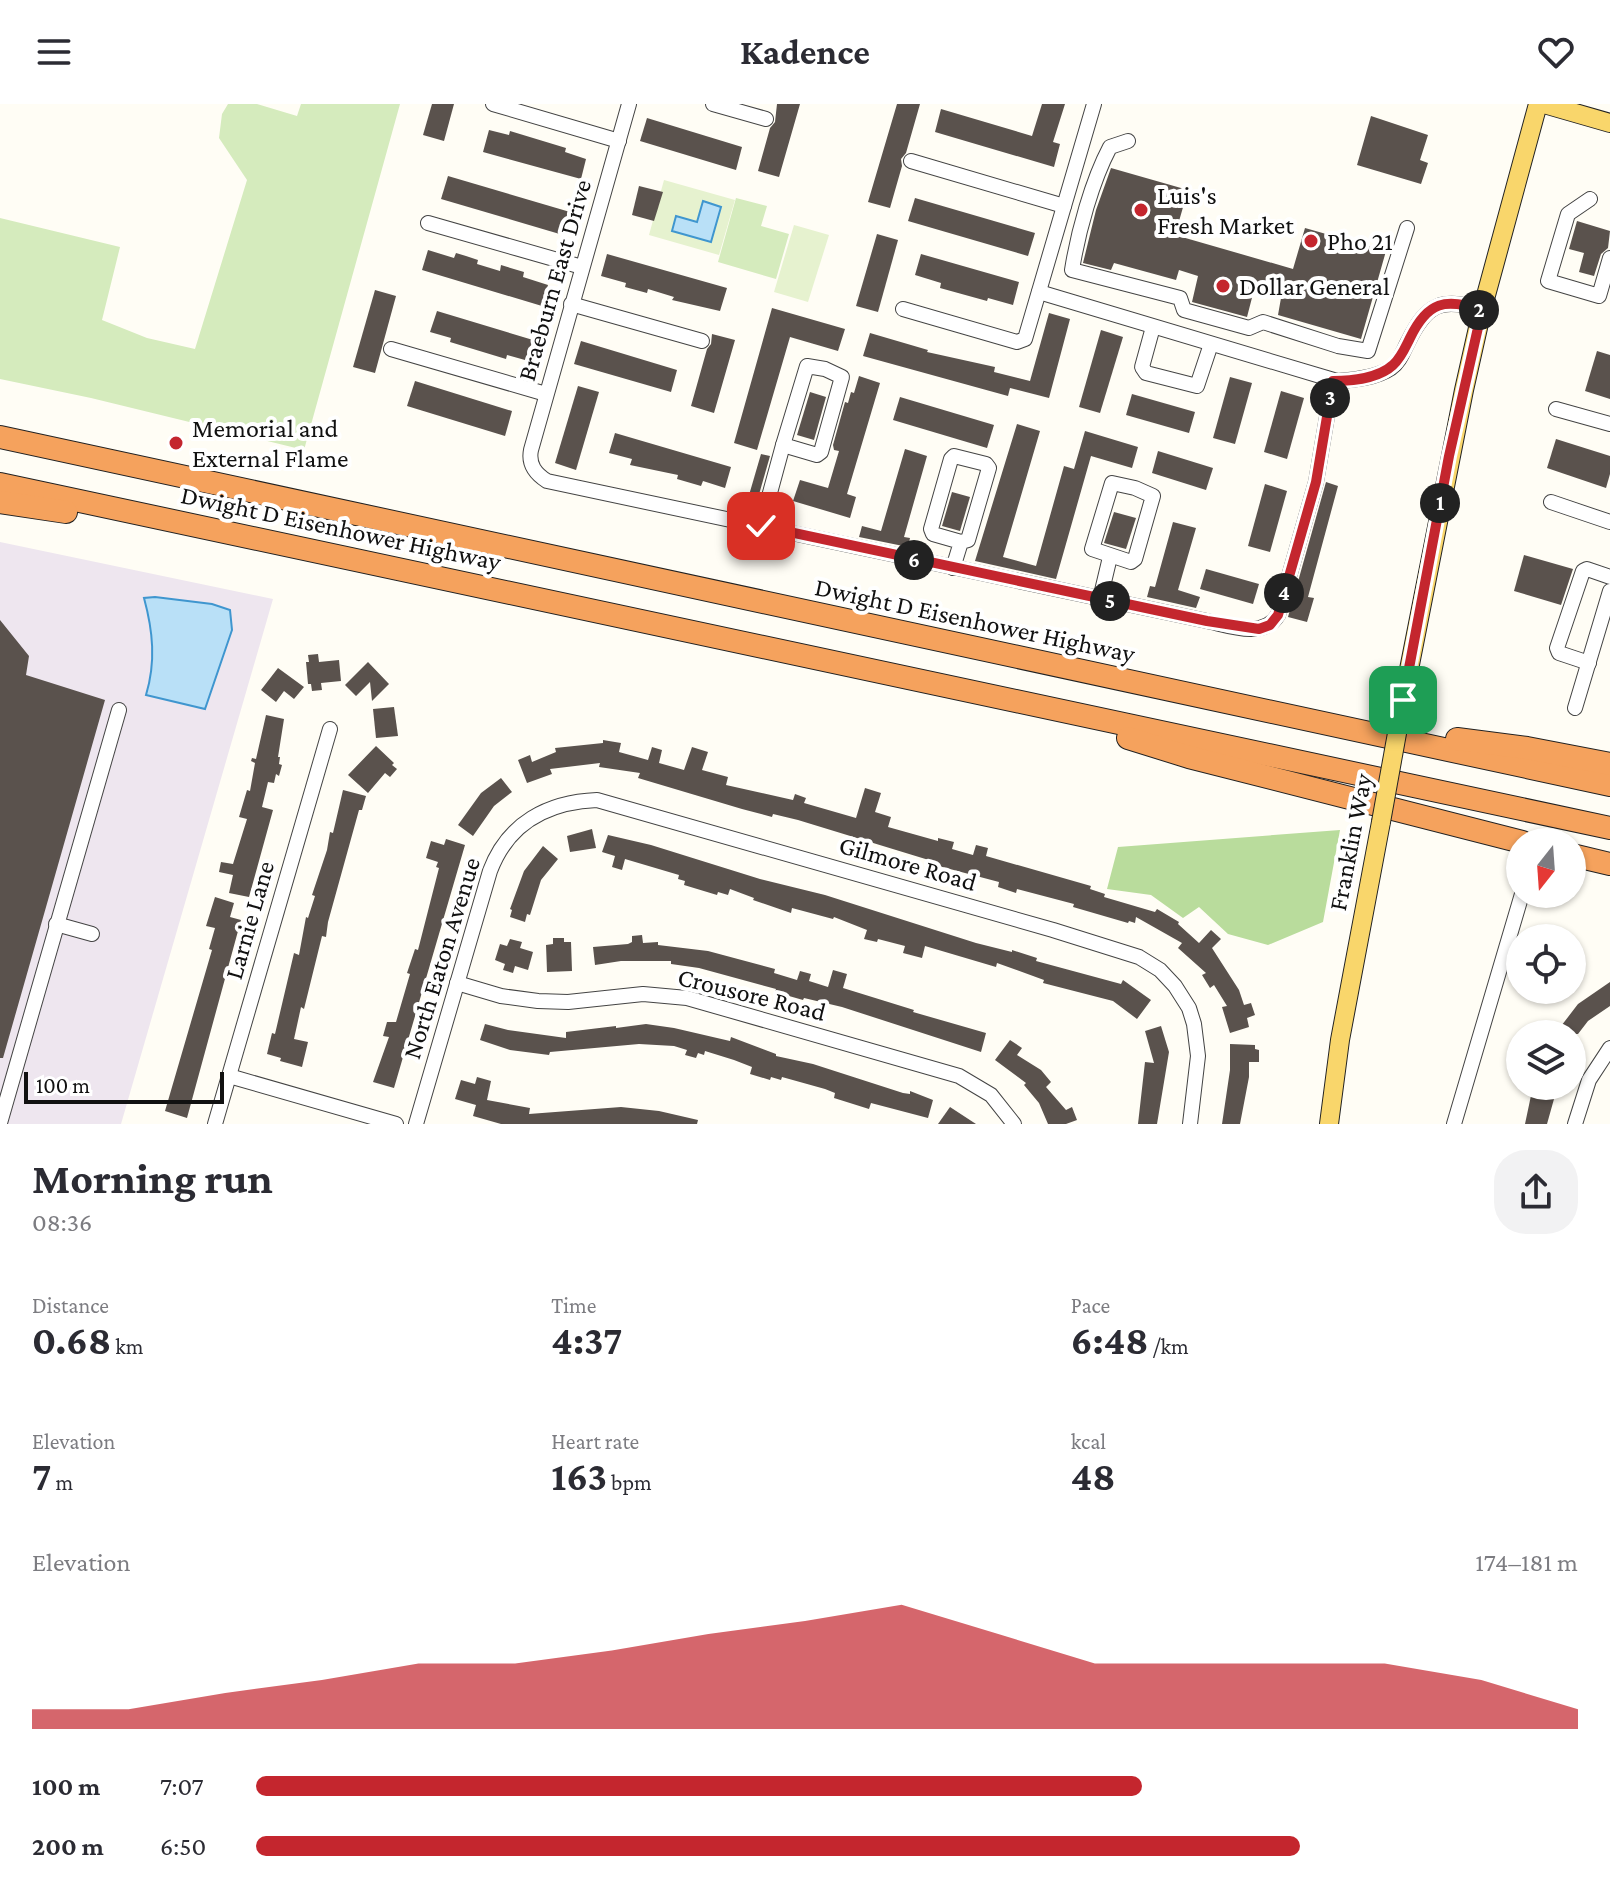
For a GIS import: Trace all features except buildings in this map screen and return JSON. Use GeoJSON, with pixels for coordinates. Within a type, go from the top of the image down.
{"type":"FeatureCollection","features":[{"type":"Feature","properties":{"kind":"highway","name":"Dwight D Eisenhower Highway"},"geometry":{"type":"LineString","coordinates":[[0,435],[1610,785]]}},
{"type":"Feature","properties":{"kind":"highway","name":"Dwight D Eisenhower Highway"},"geometry":{"type":"LineString","coordinates":[[0,484],[1610,828]]}},
{"type":"Feature","properties":{"kind":"highway"},"geometry":{"type":"LineString","coordinates":[[0,502],[325,553]]}},
{"type":"Feature","properties":{"kind":"highway"},"geometry":{"type":"LineString","coordinates":[[983,694],[1189,757],[1506,838]]}},
{"type":"Feature","properties":{"kind":"highway"},"geometry":{"type":"LineString","coordinates":[[1322,723],[1527,748],[1610,764]]}},
{"type":"Feature","properties":{"kind":"highway"},"geometry":{"type":"LineString","coordinates":[[1586,858],[1610,864]]}},
{"type":"Feature","properties":{"kind":"main road"},"geometry":{"type":"LineString","coordinates":[[1541,104],[1610,123]]}},
{"type":"Feature","properties":{"kind":"main road","name":"Franklin Way"},"geometry":{"type":"LineString","coordinates":[[1329,1124],[1338,1050],[1449,456],[1482,310],[1541,104]]}},
{"type":"Feature","properties":{"kind":"street"},"geometry":{"type":"LineString","coordinates":[[493,104],[619,141]]}},
{"type":"Feature","properties":{"kind":"street","name":"Braeburn East Drive"},"geometry":{"type":"LineString","coordinates":[[629,104],[546,394],[530,456],[534,469],[547,481],[761,526]]}},
{"type":"Feature","properties":{"kind":"street"},"geometry":{"type":"LineString","coordinates":[[713,104],[766,119]]}},
{"type":"Feature","properties":{"kind":"street"},"geometry":{"type":"LineString","coordinates":[[903,309],[1017,342],[1025,339],[1094,104]]}},
{"type":"Feature","properties":{"kind":"street"},"geometry":{"type":"LineString","coordinates":[[1128,141],[1110,147],[1102,162],[1081,226],[1072,270],[1180,298],[1184,310],[1249,328],[1263,322],[1338,346],[1368,351],[1407,228]]}},
{"type":"Feature","properties":{"kind":"street"},"geometry":{"type":"LineString","coordinates":[[911,161],[1064,206]]}},
{"type":"Feature","properties":{"kind":"street"},"geometry":{"type":"LineString","coordinates":[[1590,199],[1568,214],[1548,281],[1599,296],[1610,258]]}},
{"type":"Feature","properties":{"kind":"street"},"geometry":{"type":"LineString","coordinates":[[428,223],[582,267]]}},
{"type":"Feature","properties":{"kind":"street"},"geometry":{"type":"LineString","coordinates":[[1039,292],[1333,381],[1357,379],[1391,368],[1401,356],[1418,322],[1433,308],[1457,302],[1482,310]]}},
{"type":"Feature","properties":{"kind":"street"},"geometry":{"type":"LineString","coordinates":[[571,304],[702,341]]}},
{"type":"Feature","properties":{"kind":"street"},"geometry":{"type":"LineString","coordinates":[[1153,327],[1142,367],[1146,373],[1197,386],[1211,344]]}},
{"type":"Feature","properties":{"kind":"street"},"geometry":{"type":"LineString","coordinates":[[391,349],[546,394]]}},
{"type":"Feature","properties":{"kind":"street"},"geometry":{"type":"LineString","coordinates":[[783,445],[817,455],[821,452],[842,380],[839,374],[805,367],[783,445],[761,526],[1100,599],[1259,629],[1270,625],[1278,615],[1316,482],[1333,381]]}},
{"type":"Feature","properties":{"kind":"street"},"geometry":{"type":"LineString","coordinates":[[1556,409],[1610,424]]}},
{"type":"Feature","properties":{"kind":"street"},"geometry":{"type":"LineString","coordinates":[[957,456],[986,464],[989,468],[968,540],[961,542],[935,535],[931,529],[951,459],[957,456]]}},
{"type":"Feature","properties":{"kind":"street"},"geometry":{"type":"LineString","coordinates":[[1110,484],[1151,493],[1153,499],[1135,559],[1131,562],[1110,557],[1096,552],[1092,547],[1110,484]]}},
{"type":"Feature","properties":{"kind":"street"},"geometry":{"type":"LineString","coordinates":[[1551,502],[1610,522]]}},
{"type":"Feature","properties":{"kind":"street"},"geometry":{"type":"LineString","coordinates":[[927,563],[935,535]]}},
{"type":"Feature","properties":{"kind":"street"},"geometry":{"type":"LineString","coordinates":[[953,568],[961,542]]}},
{"type":"Feature","properties":{"kind":"street"},"geometry":{"type":"LineString","coordinates":[[1100,599],[1110,557]]}},
{"type":"Feature","properties":{"kind":"street"},"geometry":{"type":"LineString","coordinates":[[1589,663],[1559,653],[1557,648],[1583,571],[1587,569],[1610,577]]}},
{"type":"Feature","properties":{"kind":"street"},"geometry":{"type":"LineString","coordinates":[[1575,708],[1610,591]]}},
{"type":"Feature","properties":{"kind":"street"},"geometry":{"type":"LineString","coordinates":[[0,1123],[119,710]]}},
{"type":"Feature","properties":{"kind":"street","name":"Larnie Lane"},"geometry":{"type":"LineString","coordinates":[[215,1124],[330,729]]}},
{"type":"Feature","properties":{"kind":"street","name":"North Eaton Avenue"},"geometry":{"type":"LineString","coordinates":[[416,1124],[490,871],[501,847],[534,816],[557,805],[576,801]]}},
{"type":"Feature","properties":{"kind":"street","name":"Gilmore Road"},"geometry":{"type":"LineString","coordinates":[[576,801],[608,801],[1122,950],[1147,962],[1164,974],[1182,995],[1194,1024],[1198,1062],[1190,1124]]}},
{"type":"Feature","properties":{"kind":"street"},"geometry":{"type":"LineString","coordinates":[[1454,1124],[1518,908]]}},
{"type":"Feature","properties":{"kind":"street"},"geometry":{"type":"LineString","coordinates":[[56,924],[92,934]]}},
{"type":"Feature","properties":{"kind":"street","name":"Crousore Road"},"geometry":{"type":"LineString","coordinates":[[457,983],[501,996],[538,1001],[568,1002],[643,994],[699,1001],[959,1076],[991,1095],[1014,1124]]}},
{"type":"Feature","properties":{"kind":"street"},"geometry":{"type":"LineString","coordinates":[[1575,1124],[1589,1080],[1610,1048]]}},
{"type":"Feature","properties":{"kind":"street"},"geometry":{"type":"LineString","coordinates":[[229,1076],[396,1124]]}},
{"type":"Feature","properties":{"kind":"shaded area"},"geometry":{"type":"Polygon","coordinates":[[[0,542],[273,599],[121,1124],[0,1124],[0,542]]]}},
{"type":"Feature","properties":{"kind":"green space"},"geometry":{"type":"Polygon","coordinates":[[[228,104],[257,104],[297,116],[301,104],[400,104],[304,450],[0,379],[0,218],[120,247],[102,320],[147,338],[195,349],[247,180],[219,138],[222,114],[228,104]]]}},
{"type":"Feature","properties":{"kind":"green space"},"geometry":{"type":"Polygon","coordinates":[[[664,180],[735,200],[719,255],[649,235],[664,180]]]}},
{"type":"Feature","properties":{"kind":"green space"},"geometry":{"type":"Polygon","coordinates":[[[736,198],[767,206],[761,226],[789,234],[776,279],[718,262],[736,198]]]}},
{"type":"Feature","properties":{"kind":"green space"},"geometry":{"type":"Polygon","coordinates":[[[794,225],[829,235],[808,302],[774,292],[794,225]]]}},
{"type":"Feature","properties":{"kind":"green space"},"geometry":{"type":"Polygon","coordinates":[[[1340,830],[1323,922],[1268,945],[1228,934],[1199,907],[1183,918],[1151,895],[1107,889],[1118,847],[1340,830]]]}},
{"type":"Feature","properties":{"kind":"water"},"geometry":{"type":"Polygon","coordinates":[[[703,201],[721,207],[711,242],[672,231],[676,216],[697,222],[703,201]]]}},
{"type":"Feature","properties":{"kind":"water"},"geometry":{"type":"Polygon","coordinates":[[[144,598],[212,604],[230,610],[232,630],[205,709],[146,695],[152,646],[144,598]]]}},
{"type":"Feature","properties":{"kind":"place","name":"Luis's Fresh Market"},"geometry":{"type":"Point","coordinates":[1141,210]}},
{"type":"Feature","properties":{"kind":"place","name":"Pho 21"},"geometry":{"type":"Point","coordinates":[1311,241]}},
{"type":"Feature","properties":{"kind":"place","name":"Dollar General"},"geometry":{"type":"Point","coordinates":[1223,286]}},
{"type":"Feature","properties":{"kind":"place","name":"Memorial and External Flame"},"geometry":{"type":"Point","coordinates":[176,443]}},
{"type":"Feature","properties":{"kind":"route"},"geometry":{"type":"LineString","coordinates":[[761,526],[1232,626],[1266,627],[1278,615],[1316,482],[1333,381],[1357,379],[1391,368],[1422,317],[1433,308],[1457,302],[1482,310],[1449,456],[1403,700]]}}]}
